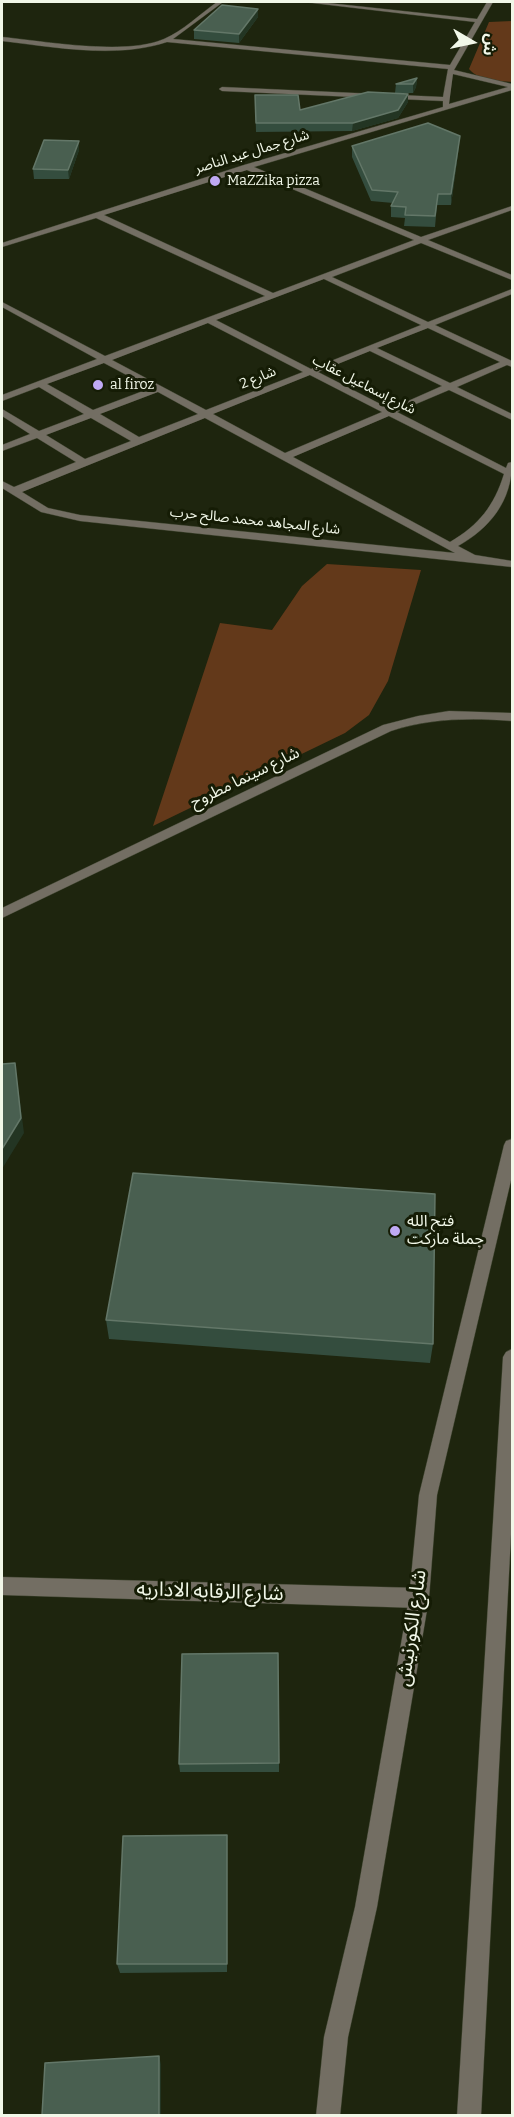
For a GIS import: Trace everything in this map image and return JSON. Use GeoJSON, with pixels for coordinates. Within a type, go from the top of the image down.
{"type":"FeatureCollection","features":[{"type":"Feature","properties":{"kind":"street"},"geometry":{"type":"LineString","coordinates":[[2,39],[123,47],[148,46],[167,40],[220,2]]}},
{"type":"Feature","properties":{"kind":"street"},"geometry":{"type":"LineString","coordinates":[[307,2],[479,21]]}},
{"type":"Feature","properties":{"kind":"street"},"geometry":{"type":"LineString","coordinates":[[222,89],[446,103],[446,89],[451,69],[490,2]]}},
{"type":"Feature","properties":{"kind":"street"},"geometry":{"type":"LineString","coordinates":[[167,40],[451,69],[480,80],[513,87]]}},
{"type":"Feature","properties":{"kind":"street","name":"شارع جمال عبد الناصر"},"geometry":{"type":"LineString","coordinates":[[2,245],[446,103],[513,87]]}},
{"type":"Feature","properties":{"kind":"street"},"geometry":{"type":"LineString","coordinates":[[247,167],[513,278]]}},
{"type":"Feature","properties":{"kind":"street"},"geometry":{"type":"LineString","coordinates":[[2,398],[324,276],[513,208]]}},
{"type":"Feature","properties":{"kind":"street"},"geometry":{"type":"LineString","coordinates":[[97,215],[272,296]]}},
{"type":"Feature","properties":{"kind":"street"},"geometry":{"type":"LineString","coordinates":[[324,276],[510,363]]}},
{"type":"Feature","properties":{"kind":"street","name":"شارع 2"},"geometry":{"type":"LineString","coordinates":[[14,491],[513,291]]}},
{"type":"Feature","properties":{"kind":"street"},"geometry":{"type":"LineString","coordinates":[[2,304],[472,558]]}},
{"type":"Feature","properties":{"kind":"street","name":"شارع إسماعيل عقاب"},"geometry":{"type":"LineString","coordinates":[[208,320],[389,412],[511,469]]}},
{"type":"Feature","properties":{"kind":"street"},"geometry":{"type":"LineString","coordinates":[[370,348],[513,417]]}},
{"type":"Feature","properties":{"kind":"street"},"geometry":{"type":"LineString","coordinates":[[285,458],[389,412],[510,363]]}},
{"type":"Feature","properties":{"kind":"street"},"geometry":{"type":"LineString","coordinates":[[40,384],[139,441]]}},
{"type":"Feature","properties":{"kind":"street"},"geometry":{"type":"LineString","coordinates":[[2,448],[158,389]]}},
{"type":"Feature","properties":{"kind":"street"},"geometry":{"type":"LineString","coordinates":[[2,412],[84,463]]}},
{"type":"Feature","properties":{"kind":"street"},"geometry":{"type":"LineString","coordinates":[[450,546],[470,535],[488,518],[501,498],[511,469]]}},
{"type":"Feature","properties":{"kind":"street","name":"شارع المجاهد محمد صالح حرب"},"geometry":{"type":"LineString","coordinates":[[2,484],[45,510],[80,518],[513,564]]}},
{"type":"Feature","properties":{"kind":"street","name":"شارع سينما مطروح"},"geometry":{"type":"LineString","coordinates":[[2,913],[387,728],[432,715],[483,714],[513,717]]}},
{"type":"Feature","properties":{"kind":"street","name":"شارع الكورنيش"},"geometry":{"type":"LineString","coordinates":[[328,2115],[336,2037],[366,1908],[418,1598],[428,1495],[513,1145]]}},
{"type":"Feature","properties":{"kind":"street"},"geometry":{"type":"LineString","coordinates":[[469,2115],[513,1357]]}},
{"type":"Feature","properties":{"kind":"street","name":"شارع الرقابه الاداريه"},"geometry":{"type":"LineString","coordinates":[[2,1586],[418,1598]]}},
{"type":"Feature","properties":{"kind":"shaded area"},"geometry":{"type":"Polygon","coordinates":[[[512,21],[512,82],[489,80],[473,73],[469,69],[489,22],[512,21]]]}},
{"type":"Feature","properties":{"kind":"shaded area"},"geometry":{"type":"Polygon","coordinates":[[[327,564],[421,570],[388,681],[369,715],[345,733],[153,826],[220,623],[272,630],[302,586],[327,564]]]}},
{"type":"Feature","properties":{"kind":"building"},"geometry":{"type":"Polygon","coordinates":[[[222,5],[258,9],[239,34],[194,30],[222,5]]]}},
{"type":"Feature","properties":{"kind":"building"},"geometry":{"type":"Polygon","coordinates":[[[417,78],[413,84],[396,84],[417,78]]]}},
{"type":"Feature","properties":{"kind":"building"},"geometry":{"type":"Polygon","coordinates":[[[368,92],[408,94],[398,110],[353,123],[256,123],[255,95],[298,95],[300,110],[368,92]]]}},
{"type":"Feature","properties":{"kind":"building"},"geometry":{"type":"Polygon","coordinates":[[[428,123],[460,136],[451,194],[438,194],[435,216],[405,215],[406,207],[391,206],[398,192],[372,190],[352,146],[428,123]]]}},
{"type":"Feature","properties":{"kind":"building"},"geometry":{"type":"Polygon","coordinates":[[[44,140],[79,141],[68,170],[33,169],[44,140]]]}},
{"type":"Feature","properties":{"kind":"building"},"geometry":{"type":"Polygon","coordinates":[[[15,1063],[21,1118],[2,1149],[2,1064],[15,1063]]]}},
{"type":"Feature","properties":{"kind":"building"},"geometry":{"type":"Polygon","coordinates":[[[133,1173],[435,1194],[433,1344],[106,1320],[133,1173]]]}},
{"type":"Feature","properties":{"kind":"building"},"geometry":{"type":"Polygon","coordinates":[[[278,1653],[279,1763],[179,1764],[182,1654],[278,1653]]]}},
{"type":"Feature","properties":{"kind":"building"},"geometry":{"type":"Polygon","coordinates":[[[227,1835],[227,1964],[117,1964],[123,1836],[227,1835]]]}},
{"type":"Feature","properties":{"kind":"building"},"geometry":{"type":"Polygon","coordinates":[[[159,2056],[159,2115],[42,2115],[45,2063],[159,2056]]]}},
{"type":"Feature","properties":{"kind":"place","name":"MaZZika pizza"},"geometry":{"type":"Point","coordinates":[215,181]}},
{"type":"Feature","properties":{"kind":"place","name":"al firoz"},"geometry":{"type":"Point","coordinates":[98,385]}},
{"type":"Feature","properties":{"kind":"place","name":"فتح الله جملة ماركت"},"geometry":{"type":"Point","coordinates":[395,1231]}}]}
